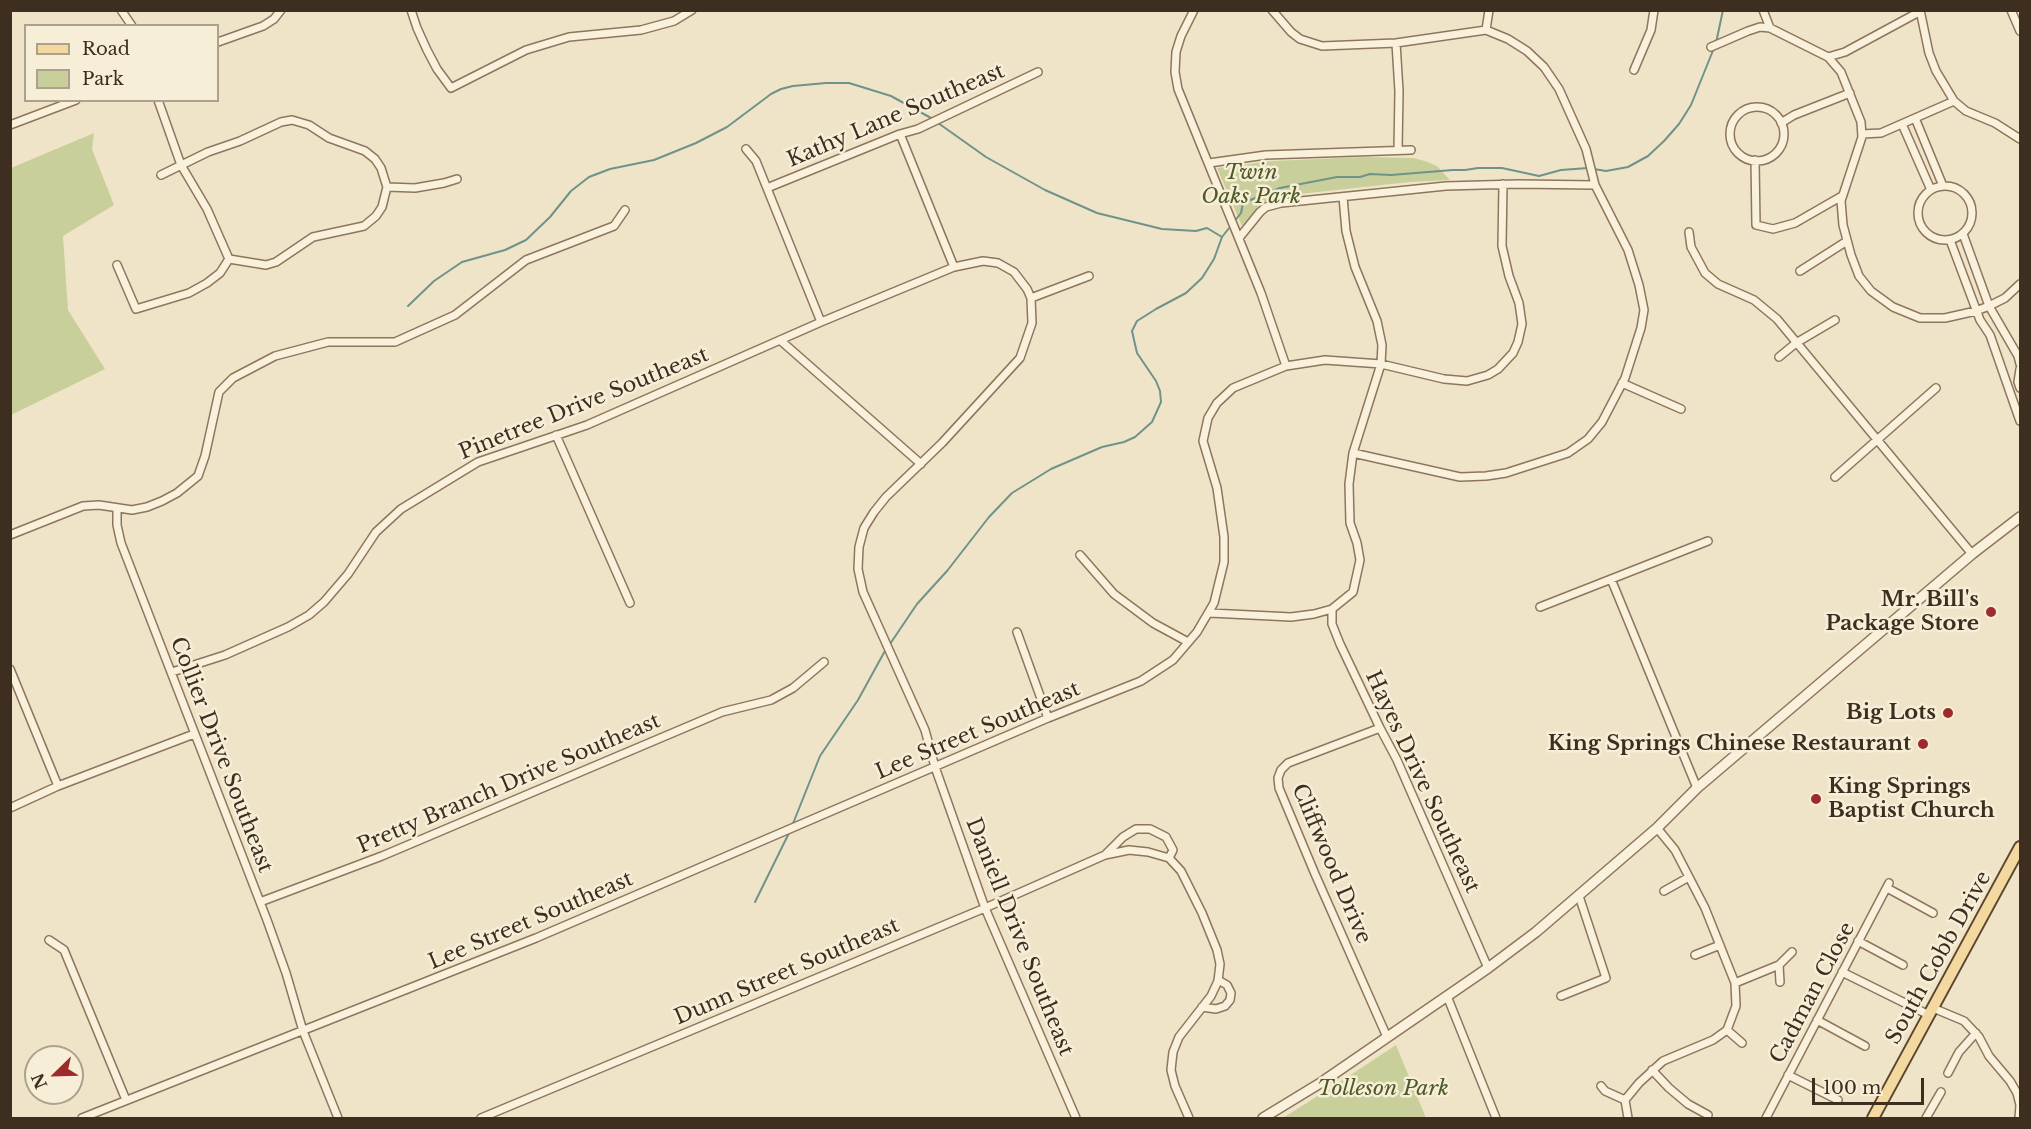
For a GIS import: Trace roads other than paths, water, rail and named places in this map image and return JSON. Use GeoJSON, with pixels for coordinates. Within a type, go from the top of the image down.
{"type":"FeatureCollection","features":[{"type":"Feature","properties":{"kind":"main road","name":"South Cobb Drive"},"geometry":{"type":"LineString","coordinates":[[1873,1119],[2020,847]]}},
{"type":"Feature","properties":{"kind":"street"},"geometry":{"type":"LineString","coordinates":[[121,10],[131,24]]}},
{"type":"Feature","properties":{"kind":"street"},"geometry":{"type":"LineString","coordinates":[[219,42],[263,26],[274,19],[281,10]]}},
{"type":"Feature","properties":{"kind":"street"},"geometry":{"type":"LineString","coordinates":[[411,10],[436,69],[451,88],[526,50],[568,37],[641,30],[674,21],[692,10]]}},
{"type":"Feature","properties":{"kind":"street"},"geometry":{"type":"LineString","coordinates":[[1194,10],[1176,52],[1176,72],[1183,102],[1261,292],[1286,366]]}},
{"type":"Feature","properties":{"kind":"street"},"geometry":{"type":"LineString","coordinates":[[1272,10],[1300,39],[1322,46],[1396,43],[1486,30],[1518,45],[1536,58],[1551,75],[1559,89],[1586,149],[1595,185],[1628,250],[1644,310],[1641,328],[1622,383],[1602,422],[1588,439],[1568,453],[1506,473],[1460,477],[1353,453]]}},
{"type":"Feature","properties":{"kind":"street"},"geometry":{"type":"LineString","coordinates":[[1486,30],[1489,10]]}},
{"type":"Feature","properties":{"kind":"street"},"geometry":{"type":"LineString","coordinates":[[1634,70],[1651,30],[1654,10]]}},
{"type":"Feature","properties":{"kind":"street"},"geometry":{"type":"LineString","coordinates":[[1763,10],[1770,28]]}},
{"type":"Feature","properties":{"kind":"street"},"geometry":{"type":"LineString","coordinates":[[2011,10],[2020,31]]}},
{"type":"Feature","properties":{"kind":"street"},"geometry":{"type":"LineString","coordinates":[[1828,57],[1845,51],[1919,11],[1929,53],[1936,71],[1954,101],[1966,111],[1995,123],[2020,139]]}},
{"type":"Feature","properties":{"kind":"street"},"geometry":{"type":"LineString","coordinates":[[1711,47],[1760,27],[1770,28],[1828,57],[1841,72],[1861,122],[1862,134],[1842,196],[1843,225],[1859,276],[1871,291],[1893,307],[1920,318],[1945,318],[1989,306],[2005,298],[2020,284]]}},
{"type":"Feature","properties":{"kind":"street"},"geometry":{"type":"LineString","coordinates":[[1396,43],[1399,91],[1398,150]]}},
{"type":"Feature","properties":{"kind":"street","name":"Kathy Lane Southeast"},"geometry":{"type":"LineString","coordinates":[[767,188],[900,134],[918,129],[1038,72]]}},
{"type":"Feature","properties":{"kind":"street"},"geometry":{"type":"LineString","coordinates":[[1781,123],[1850,93]]}},
{"type":"Feature","properties":{"kind":"street"},"geometry":{"type":"LineString","coordinates":[[1862,134],[1881,133],[1954,101]]}},
{"type":"Feature","properties":{"kind":"street"},"geometry":{"type":"LineString","coordinates":[[159,102],[181,165],[207,208],[230,259]]}},
{"type":"Feature","properties":{"kind":"street"},"geometry":{"type":"LineString","coordinates":[[10,125],[58,104]]}},
{"type":"Feature","properties":{"kind":"street"},"geometry":{"type":"LineString","coordinates":[[1760,107],[1769,110],[1781,123],[1784,132],[1783,141],[1779,149],[1764,160],[1755,160],[1739,154],[1731,140],[1730,131],[1737,116],[1744,110],[1760,107]]}},
{"type":"Feature","properties":{"kind":"street"},"geometry":{"type":"LineString","coordinates":[[1915,118],[1943,186]]}},
{"type":"Feature","properties":{"kind":"street"},"geometry":{"type":"LineString","coordinates":[[162,175],[281,122],[292,120],[309,125],[329,138],[365,151],[381,168],[387,187],[382,207],[376,216],[364,226],[313,237],[276,262],[266,265],[230,259]]}},
{"type":"Feature","properties":{"kind":"street"},"geometry":{"type":"LineString","coordinates":[[1902,124],[1931,190]]}},
{"type":"Feature","properties":{"kind":"street"},"geometry":{"type":"LineString","coordinates":[[900,134],[954,267]]}},
{"type":"Feature","properties":{"kind":"street"},"geometry":{"type":"LineString","coordinates":[[746,149],[756,161],[821,322]]}},
{"type":"Feature","properties":{"kind":"street"},"geometry":{"type":"LineString","coordinates":[[1209,164],[1266,155],[1411,150]]}},
{"type":"Feature","properties":{"kind":"street"},"geometry":{"type":"LineString","coordinates":[[1755,160],[1756,225],[1773,229],[1795,223],[1842,196]]}},
{"type":"Feature","properties":{"kind":"street"},"geometry":{"type":"LineString","coordinates":[[387,187],[415,188],[458,179]]}},
{"type":"Feature","properties":{"kind":"street","name":"Lee Street Southeast"},"geometry":{"type":"LineString","coordinates":[[82,1119],[536,938],[1048,718],[1141,681],[1173,660],[1210,613],[1221,580],[1224,537],[1217,488],[1203,441],[1208,418],[1217,403],[1233,388],[1286,366],[1325,360],[1381,364],[1444,379],[1467,381],[1488,375],[1498,369],[1513,353],[1522,324],[1520,303],[1509,276],[1502,246],[1503,184]]}},
{"type":"Feature","properties":{"kind":"street"},"geometry":{"type":"LineString","coordinates":[[1239,238],[1260,212],[1273,204],[1446,186],[1595,185]]}},
{"type":"Feature","properties":{"kind":"street"},"geometry":{"type":"LineString","coordinates":[[1943,186],[1953,187],[1961,192],[1968,199],[1971,208],[1972,218],[1969,227],[1963,234],[1950,240],[1940,240],[1930,236],[1922,228],[1918,218],[1923,197],[1931,190],[1943,186]]}},
{"type":"Feature","properties":{"kind":"street"},"geometry":{"type":"LineString","coordinates":[[1210,613],[1291,617],[1332,609],[1353,591],[1360,560],[1348,506],[1353,453],[1381,364],[1380,334],[1355,267],[1346,231],[1343,197]]}},
{"type":"Feature","properties":{"kind":"street"},"geometry":{"type":"LineString","coordinates":[[10,536],[83,506],[99,505],[132,510],[154,504],[177,493],[198,476],[205,456],[219,392],[233,378],[275,356],[328,342],[395,342],[454,315],[526,260],[614,226],[625,210]]}},
{"type":"Feature","properties":{"kind":"street"},"geometry":{"type":"LineString","coordinates":[[1689,232],[1691,247],[1705,273],[1718,284],[1754,300],[1777,319],[1972,554]]}},
{"type":"Feature","properties":{"kind":"street"},"geometry":{"type":"LineString","coordinates":[[1963,234],[1989,306],[2018,356],[2020,388]]}},
{"type":"Feature","properties":{"kind":"street"},"geometry":{"type":"LineString","coordinates":[[1950,240],[1976,311],[1990,335],[2020,419]]}},
{"type":"Feature","properties":{"kind":"street"},"geometry":{"type":"LineString","coordinates":[[1800,271],[1847,241]]}},
{"type":"Feature","properties":{"kind":"street"},"geometry":{"type":"LineString","coordinates":[[117,265],[136,309],[189,293],[220,273],[230,259]]}},
{"type":"Feature","properties":{"kind":"street","name":"Pinetree Drive Southeast"},"geometry":{"type":"LineString","coordinates":[[172,672],[225,655],[288,627],[309,615],[324,602],[348,574],[376,532],[401,509],[478,462],[587,425],[821,322],[954,267],[983,261],[999,263],[1014,272],[1027,288],[1031,298]]}},
{"type":"Feature","properties":{"kind":"street"},"geometry":{"type":"LineString","coordinates":[[1031,298],[1089,276]]}},
{"type":"Feature","properties":{"kind":"street","name":"Daniell Drive Southeast"},"geometry":{"type":"LineString","coordinates":[[1031,298],[1032,323],[1020,358],[921,464],[886,496],[864,528],[859,547],[858,569],[863,592],[925,730],[935,767],[985,908],[1076,1119]]}},
{"type":"Feature","properties":{"kind":"street"},"geometry":{"type":"LineString","coordinates":[[1779,357],[1796,343],[1835,320]]}},
{"type":"Feature","properties":{"kind":"street"},"geometry":{"type":"LineString","coordinates":[[780,340],[921,464]]}},
{"type":"Feature","properties":{"kind":"street"},"geometry":{"type":"LineString","coordinates":[[1622,383],[1681,409]]}},
{"type":"Feature","properties":{"kind":"street"},"geometry":{"type":"LineString","coordinates":[[1835,477],[1936,388]]}},
{"type":"Feature","properties":{"kind":"street"},"geometry":{"type":"LineString","coordinates":[[556,435],[630,603]]}},
{"type":"Feature","properties":{"kind":"street","name":"Collier Drive Southeast"},"geometry":{"type":"LineString","coordinates":[[117,509],[117,525],[121,543],[260,902],[286,973],[303,1031],[338,1119]]}},
{"type":"Feature","properties":{"kind":"street"},"geometry":{"type":"LineString","coordinates":[[1263,1119],[1322,1082],[1488,968],[1536,932],[1657,828],[1697,788],[1972,554],[2020,517]]}},
{"type":"Feature","properties":{"kind":"street"},"geometry":{"type":"LineString","coordinates":[[1540,608],[1708,541]]}},
{"type":"Feature","properties":{"kind":"street"},"geometry":{"type":"LineString","coordinates":[[1080,555],[1114,594],[1153,623],[1188,642]]}},
{"type":"Feature","properties":{"kind":"street"},"geometry":{"type":"LineString","coordinates":[[1611,579],[1697,788]]}},
{"type":"Feature","properties":{"kind":"street","name":"Hayes Drive Southeast"},"geometry":{"type":"LineString","coordinates":[[1332,609],[1332,624],[1380,728],[1398,760],[1488,968]]}},
{"type":"Feature","properties":{"kind":"street"},"geometry":{"type":"LineString","coordinates":[[1017,632],[1048,718]]}},
{"type":"Feature","properties":{"kind":"street","name":"Pretty Branch Drive Southeast"},"geometry":{"type":"LineString","coordinates":[[260,902],[382,856],[722,712],[771,700],[793,688],[824,662]]}},
{"type":"Feature","properties":{"kind":"street"},"geometry":{"type":"LineString","coordinates":[[10,669],[58,786]]}},
{"type":"Feature","properties":{"kind":"street","name":"Cliffwood Drive"},"geometry":{"type":"LineString","coordinates":[[1380,728],[1288,763],[1281,770],[1278,778],[1279,788],[1387,1037]]}},
{"type":"Feature","properties":{"kind":"street"},"geometry":{"type":"LineString","coordinates":[[10,808],[58,786],[194,734]]}},
{"type":"Feature","properties":{"kind":"street","name":"Dunn Street Southeast"},"geometry":{"type":"LineString","coordinates":[[1105,855],[1123,837],[1136,829],[1150,828],[1166,837],[1173,850],[1169,858]]}},
{"type":"Feature","properties":{"kind":"street"},"geometry":{"type":"LineString","coordinates":[[1628,1119],[1625,1100],[1639,1083],[1663,1061],[1713,1040],[1727,1030],[1736,1006],[1735,982],[1720,945],[1675,850],[1657,828]]}},
{"type":"Feature","properties":{"kind":"street","name":"Dunn Street Southeast"},"geometry":{"type":"LineString","coordinates":[[481,1119],[985,908],[1105,855],[1129,850],[1169,858],[1186,882],[1217,950],[1220,964],[1218,981],[1227,985],[1231,993],[1230,1000],[1225,1005],[1216,1009],[1202,1007]]}},
{"type":"Feature","properties":{"kind":"street"},"geometry":{"type":"LineString","coordinates":[[1664,891],[1689,877]]}},
{"type":"Feature","properties":{"kind":"street","name":"Cadman Close"},"geometry":{"type":"LineString","coordinates":[[1766,1119],[1888,886],[1933,913]]}},
{"type":"Feature","properties":{"kind":"street"},"geometry":{"type":"LineString","coordinates":[[1561,996],[1606,978],[1579,896]]}},
{"type":"Feature","properties":{"kind":"street"},"geometry":{"type":"LineString","coordinates":[[49,940],[64,950],[126,1100]]}},
{"type":"Feature","properties":{"kind":"street"},"geometry":{"type":"LineString","coordinates":[[1858,941],[1903,964]]}},
{"type":"Feature","properties":{"kind":"street"},"geometry":{"type":"LineString","coordinates":[[1695,955],[1720,945]]}},
{"type":"Feature","properties":{"kind":"street"},"geometry":{"type":"LineString","coordinates":[[1735,982],[1779,965],[1792,952]]}},
{"type":"Feature","properties":{"kind":"street"},"geometry":{"type":"LineString","coordinates":[[1779,965],[1780,982]]}},
{"type":"Feature","properties":{"kind":"street"},"geometry":{"type":"LineString","coordinates":[[1842,972],[1931,1012],[1964,1021],[1976,1033],[1989,1056],[2005,1073],[2017,1093],[2020,1105],[2019,1119]]}},
{"type":"Feature","properties":{"kind":"street"},"geometry":{"type":"LineString","coordinates":[[1188,1119],[1171,1070],[1173,1052],[1179,1037],[1211,996],[1218,981]]}},
{"type":"Feature","properties":{"kind":"street"},"geometry":{"type":"LineString","coordinates":[[1447,996],[1496,1119]]}},
{"type":"Feature","properties":{"kind":"street"},"geometry":{"type":"LineString","coordinates":[[1817,1020],[1865,1046]]}},
{"type":"Feature","properties":{"kind":"street"},"geometry":{"type":"LineString","coordinates":[[1727,1030],[1742,1043]]}},
{"type":"Feature","properties":{"kind":"street"},"geometry":{"type":"LineString","coordinates":[[1948,1073],[1959,1052],[1976,1033]]}},
{"type":"Feature","properties":{"kind":"street"},"geometry":{"type":"LineString","coordinates":[[1652,1070],[1688,1104],[1708,1115]]}},
{"type":"Feature","properties":{"kind":"street"},"geometry":{"type":"LineString","coordinates":[[1788,1075],[1838,1100]]}},
{"type":"Feature","properties":{"kind":"street"},"geometry":{"type":"LineString","coordinates":[[1601,1086],[1605,1091],[1625,1100]]}},
{"type":"Feature","properties":{"kind":"street"},"geometry":{"type":"LineString","coordinates":[[1926,1119],[1941,1092]]}},
{"type":"Feature","properties":{"kind":"waterway"},"geometry":{"type":"LineString","coordinates":[[1716,43],[1723,10]]}},
{"type":"Feature","properties":{"kind":"waterway"},"geometry":{"type":"LineString","coordinates":[[1594,169],[1606,171],[1628,167],[1648,156],[1664,141],[1679,124],[1691,105],[1714,48]]}},
{"type":"Feature","properties":{"kind":"waterway"},"geometry":{"type":"LineString","coordinates":[[408,306],[434,281],[462,262],[505,250],[526,240],[550,217],[571,191],[589,177],[610,169],[654,160],[696,143],[727,127],[781,89],[826,83],[849,83],[891,96],[931,118],[986,157],[1045,190],[1097,213],[1162,229],[1196,231],[1207,228],[1222,237]]}},
{"type":"Feature","properties":{"kind":"waterway"},"geometry":{"type":"LineString","coordinates":[[890,644],[917,604],[947,571],[989,517],[1012,493],[1051,469],[1102,447],[1135,437],[1152,422],[1161,402],[1160,391],[1137,353],[1132,331],[1137,321],[1186,293],[1202,278],[1214,259],[1222,237],[1241,213],[1243,203],[1280,188],[1337,177],[1478,168],[1502,168],[1539,176],[1561,170],[1588,168]]}},
{"type":"Feature","properties":{"kind":"waterway"},"geometry":{"type":"LineString","coordinates":[[792,826],[820,756],[858,700],[886,649]]}},
{"type":"Feature","properties":{"kind":"waterway"},"geometry":{"type":"LineString","coordinates":[[755,902],[790,831]]}},
{"type":"Feature","properties":{"kind":"place","name":"Mr. Bill's Package Store"},"geometry":{"type":"Point","coordinates":[1991,612]}},
{"type":"Feature","properties":{"kind":"place","name":"Big Lots"},"geometry":{"type":"Point","coordinates":[1948,713]}},
{"type":"Feature","properties":{"kind":"place","name":"King Springs Chinese Restaurant"},"geometry":{"type":"Point","coordinates":[1923,744]}},
{"type":"Feature","properties":{"kind":"place","name":"King Springs Baptist Church"},"geometry":{"type":"Point","coordinates":[1816,799]}},
{"type":"Feature","properties":{"kind":"park label","name":"Twin Oaks Park"},"geometry":{"type":"Point","coordinates":[1251,185]}},
{"type":"Feature","properties":{"kind":"park label","name":"Tolleson Park"},"geometry":{"type":"Point","coordinates":[1383,1089]}}]}
